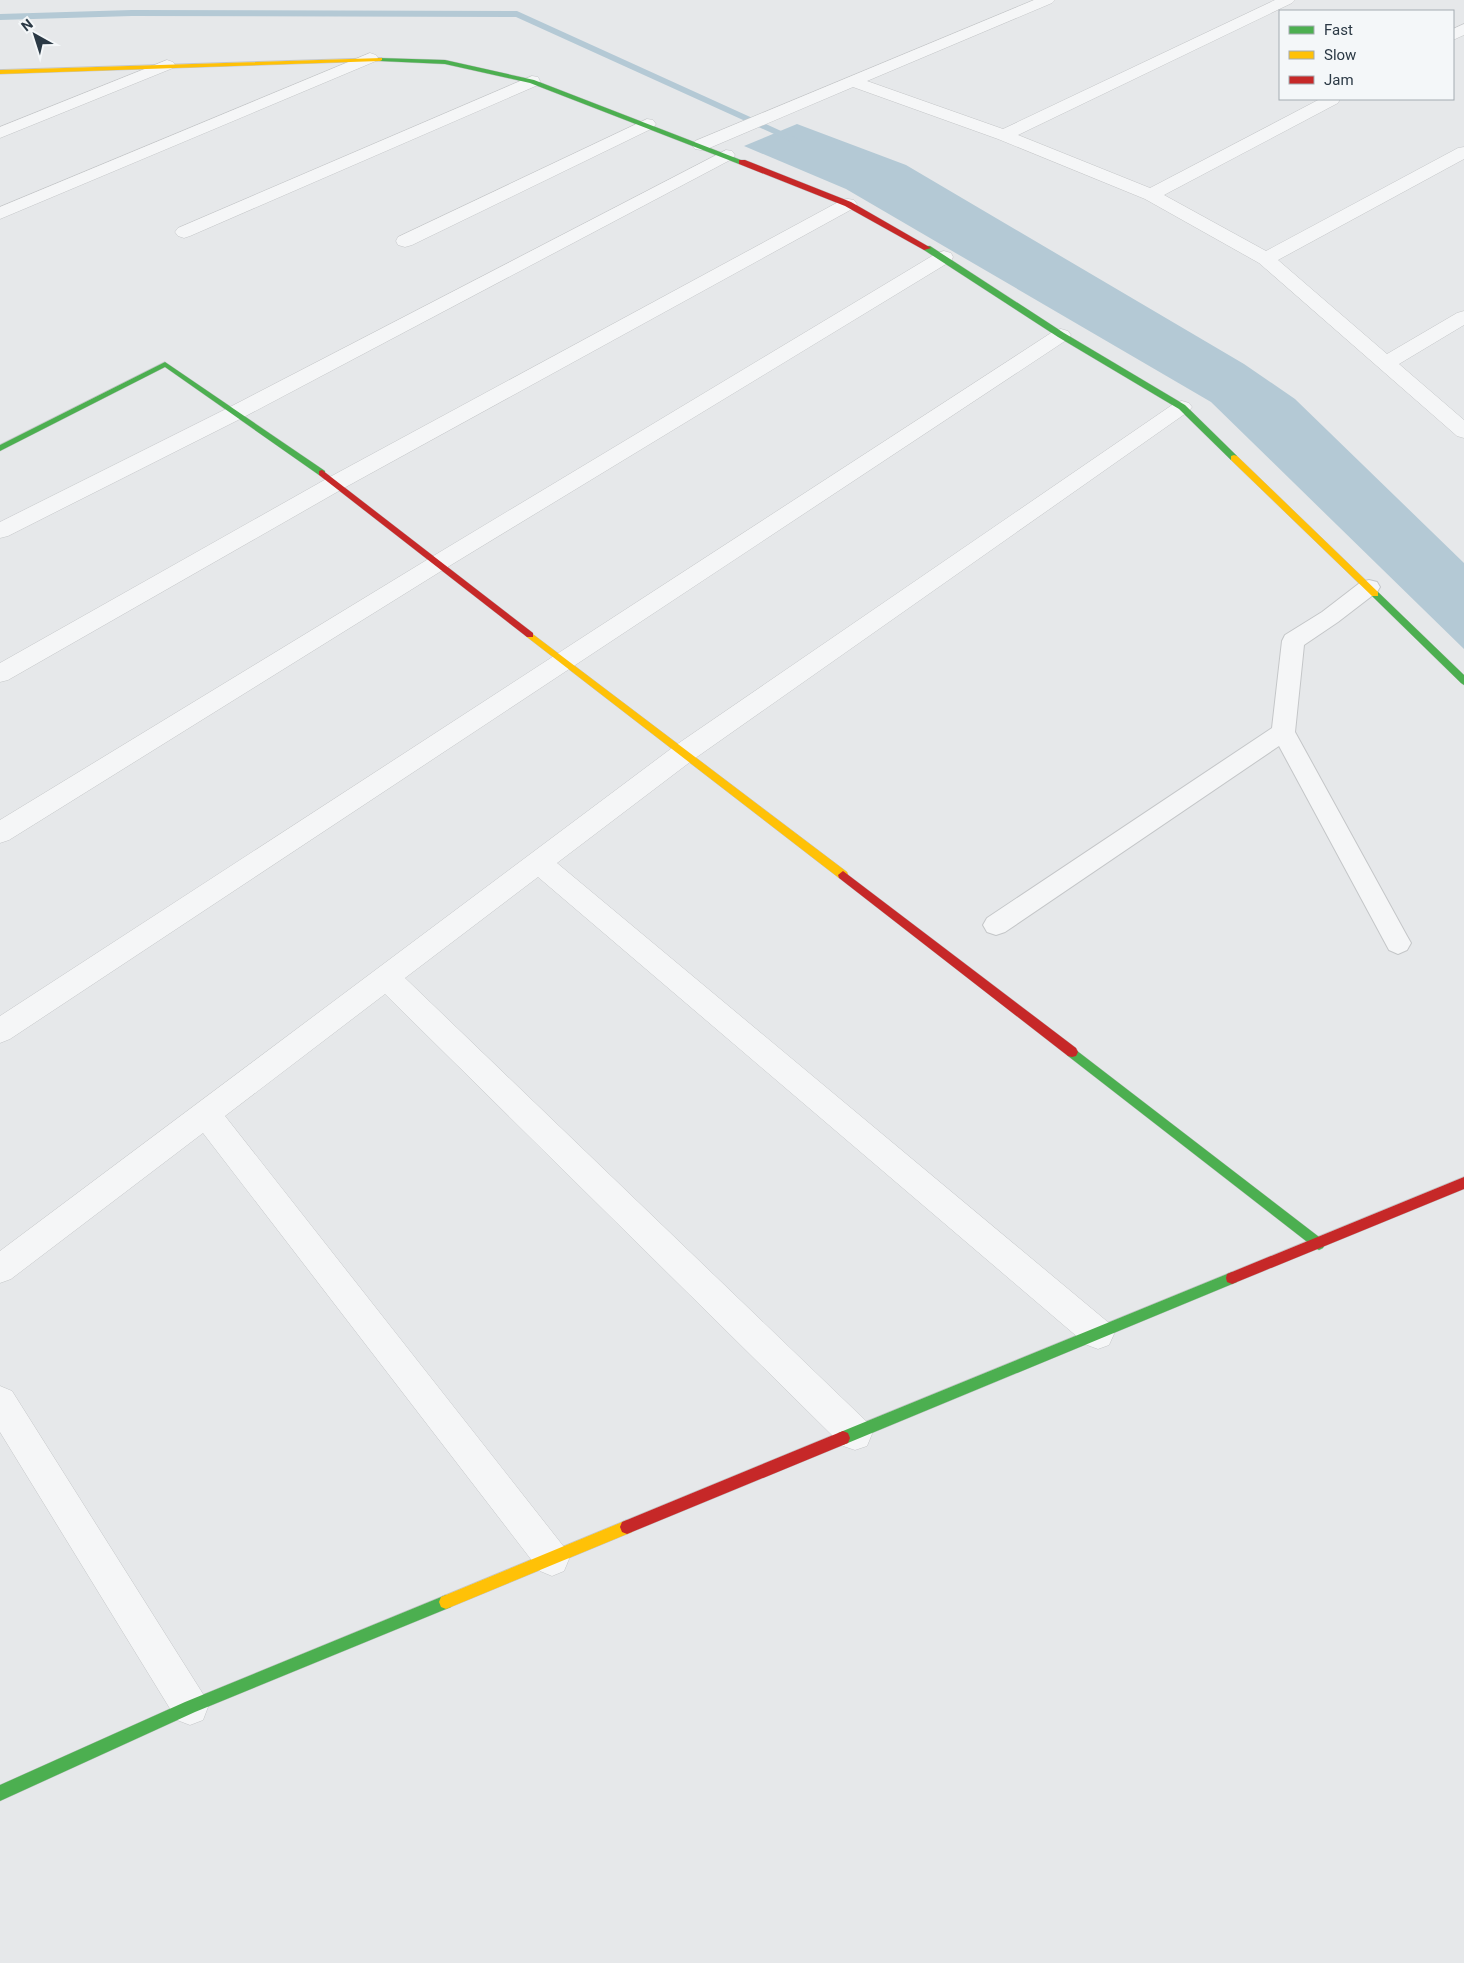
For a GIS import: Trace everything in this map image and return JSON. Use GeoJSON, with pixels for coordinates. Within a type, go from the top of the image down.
{"type":"FeatureCollection","features":[{"type":"Feature","properties":{"kind":"street"},"geometry":{"type":"LineString","coordinates":[[702,145],[850,81],[1047,0]]}},
{"type":"Feature","properties":{"kind":"street"},"geometry":{"type":"LineString","coordinates":[[1004,135],[1287,0]]}},
{"type":"Feature","properties":{"kind":"street"},"geometry":{"type":"LineString","coordinates":[[0,214],[370,58]]}},
{"type":"Feature","properties":{"kind":"street"},"geometry":{"type":"LineString","coordinates":[[0,72],[370,58],[445,62],[532,81],[702,145],[848,204],[944,257],[1061,336],[1182,407],[1464,680]]}},
{"type":"Feature","properties":{"kind":"street"},"geometry":{"type":"LineString","coordinates":[[0,133],[167,65]]}},
{"type":"Feature","properties":{"kind":"street"},"geometry":{"type":"LineString","coordinates":[[184,232],[532,81]]}},
{"type":"Feature","properties":{"kind":"street"},"geometry":{"type":"LineString","coordinates":[[850,81],[1004,135],[1151,195],[1266,260],[1464,431]]}},
{"type":"Feature","properties":{"kind":"street"},"geometry":{"type":"LineString","coordinates":[[1151,195],[1330,100]]}},
{"type":"Feature","properties":{"kind":"street"},"geometry":{"type":"LineString","coordinates":[[405,241],[647,124]]}},
{"type":"Feature","properties":{"kind":"street"},"geometry":{"type":"LineString","coordinates":[[1266,260],[1464,152]]}},
{"type":"Feature","properties":{"kind":"street"},"geometry":{"type":"LineString","coordinates":[[0,532],[235,413],[726,155]]}},
{"type":"Feature","properties":{"kind":"street"},"geometry":{"type":"LineString","coordinates":[[0,674],[336,483],[848,204]]}},
{"type":"Feature","properties":{"kind":"street"},"geometry":{"type":"LineString","coordinates":[[0,833],[438,563],[944,257]]}},
{"type":"Feature","properties":{"kind":"street"},"geometry":{"type":"LineString","coordinates":[[1386,364],[1464,317]]}},
{"type":"Feature","properties":{"kind":"street"},"geometry":{"type":"LineString","coordinates":[[0,1031],[1061,336]]}},
{"type":"Feature","properties":{"kind":"street"},"geometry":{"type":"LineString","coordinates":[[0,448],[165,364],[336,483],[564,662],[685,752],[1319,1244]]}},
{"type":"Feature","properties":{"kind":"street"},"geometry":{"type":"LineString","coordinates":[[0,1269],[685,752],[1182,407]]}},
{"type":"Feature","properties":{"kind":"street"},"geometry":{"type":"LineString","coordinates":[[538,862],[1098,1334]]}},
{"type":"Feature","properties":{"kind":"street"},"geometry":{"type":"LineString","coordinates":[[387,978],[854,1434]]}},
{"type":"Feature","properties":{"kind":"street"},"geometry":{"type":"LineString","coordinates":[[206,1114],[552,1559]]}},
{"type":"Feature","properties":{"kind":"street"},"geometry":{"type":"LineString","coordinates":[[0,1793],[190,1707],[1464,1183]]}},
{"type":"Feature","properties":{"kind":"street"},"geometry":{"type":"LineString","coordinates":[[0,1402],[190,1707]]}},
{"type":"Feature","properties":{"kind":"lane"},"geometry":{"type":"LineString","coordinates":[[1369,587],[1293,641],[1283,732],[1398,943]]}},
{"type":"Feature","properties":{"kind":"lane"},"geometry":{"type":"LineString","coordinates":[[996,925],[1283,732]]}},
{"type":"Feature","properties":{"kind":"water"},"geometry":{"type":"Polygon","coordinates":[[[797,124],[906,165],[1244,364],[1295,399],[1464,563],[1464,649],[1211,402],[846,189],[744,146],[797,124]]]}},
{"type":"Feature","properties":{"kind":"waterway"},"geometry":{"type":"LineString","coordinates":[[0,17],[132,13],[517,14],[798,141]]}},
{"type":"Feature","properties":{"kind":"traffic: fast"},"geometry":{"type":"LineString","coordinates":[[380,59],[445,62],[532,81],[742,162]]}},
{"type":"Feature","properties":{"kind":"traffic: fast"},"geometry":{"type":"LineString","coordinates":[[927,248],[1061,335],[1182,407],[1234,458]]}},
{"type":"Feature","properties":{"kind":"traffic: fast"},"geometry":{"type":"LineString","coordinates":[[0,448],[165,364],[322,473]]}},
{"type":"Feature","properties":{"kind":"traffic: fast"},"geometry":{"type":"LineString","coordinates":[[1375,594],[1464,681]]}},
{"type":"Feature","properties":{"kind":"traffic: fast"},"geometry":{"type":"LineString","coordinates":[[1072,1052],[1319,1244]]}},
{"type":"Feature","properties":{"kind":"traffic: fast"},"geometry":{"type":"LineString","coordinates":[[843,1438],[1232,1278]]}},
{"type":"Feature","properties":{"kind":"traffic: fast"},"geometry":{"type":"LineString","coordinates":[[0,1793],[190,1707],[446,1602]]}},
{"type":"Feature","properties":{"kind":"traffic: slow"},"geometry":{"type":"LineString","coordinates":[[0,72],[380,59]]}},
{"type":"Feature","properties":{"kind":"traffic: slow"},"geometry":{"type":"LineString","coordinates":[[1234,458],[1375,594]]}},
{"type":"Feature","properties":{"kind":"traffic: slow"},"geometry":{"type":"LineString","coordinates":[[530,635],[843,875]]}},
{"type":"Feature","properties":{"kind":"traffic: slow"},"geometry":{"type":"LineString","coordinates":[[446,1602],[627,1527]]}},
{"type":"Feature","properties":{"kind":"traffic: jam"},"geometry":{"type":"LineString","coordinates":[[742,162],[848,204],[927,248]]}},
{"type":"Feature","properties":{"kind":"traffic: jam"},"geometry":{"type":"LineString","coordinates":[[322,473],[530,635]]}},
{"type":"Feature","properties":{"kind":"traffic: jam"},"geometry":{"type":"LineString","coordinates":[[843,875],[1072,1052]]}},
{"type":"Feature","properties":{"kind":"traffic: jam"},"geometry":{"type":"LineString","coordinates":[[1232,1278],[1464,1183]]}},
{"type":"Feature","properties":{"kind":"traffic: jam"},"geometry":{"type":"LineString","coordinates":[[627,1527],[843,1438]]}}]}
